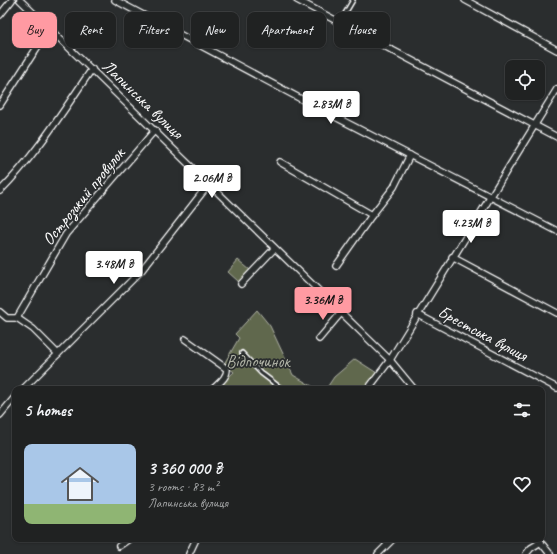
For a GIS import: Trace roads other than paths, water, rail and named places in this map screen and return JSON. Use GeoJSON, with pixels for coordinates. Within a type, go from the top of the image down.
{"type":"FeatureCollection","features":[{"type":"Feature","properties":{"kind":"street"},"geometry":{"type":"LineString","coordinates":[[0,15],[12,0]]}},
{"type":"Feature","properties":{"kind":"street","name":"Лапинська вулиця"},"geometry":{"type":"LineString","coordinates":[[20,0],[32,12]]}},
{"type":"Feature","properties":{"kind":"street"},"geometry":{"type":"LineString","coordinates":[[115,0],[318,108],[557,231]]}},
{"type":"Feature","properties":{"kind":"street"},"geometry":{"type":"LineString","coordinates":[[297,0],[334,19]]}},
{"type":"Feature","properties":{"kind":"street"},"geometry":{"type":"LineString","coordinates":[[465,0],[557,50]]}},
{"type":"Feature","properties":{"kind":"street","name":"Лапинська вулиця"},"geometry":{"type":"LineString","coordinates":[[57,36],[390,360],[412,386]]}},
{"type":"Feature","properties":{"kind":"street"},"geometry":{"type":"LineString","coordinates":[[0,105],[37,48]]}},
{"type":"Feature","properties":{"kind":"street"},"geometry":{"type":"LineString","coordinates":[[389,48],[557,137]]}},
{"type":"Feature","properties":{"kind":"street"},"geometry":{"type":"LineString","coordinates":[[0,191],[33,153],[92,69]]}},
{"type":"Feature","properties":{"kind":"street"},"geometry":{"type":"LineString","coordinates":[[370,386],[390,360],[452,257],[557,89]]}},
{"type":"Feature","properties":{"kind":"street","name":"Острозький провулок"},"geometry":{"type":"LineString","coordinates":[[17,318],[66,234],[155,130]]}},
{"type":"Feature","properties":{"kind":"street"},"geometry":{"type":"LineString","coordinates":[[336,266],[394,187],[410,155]]}},
{"type":"Feature","properties":{"kind":"street"},"geometry":{"type":"LineString","coordinates":[[280,162],[372,215]]}},
{"type":"Feature","properties":{"kind":"street"},"geometry":{"type":"LineString","coordinates":[[26,386],[141,270],[209,184]]}},
{"type":"Feature","properties":{"kind":"street"},"geometry":{"type":"LineString","coordinates":[[241,284],[274,248]]}},
{"type":"Feature","properties":{"kind":"street"},"geometry":{"type":"LineString","coordinates":[[452,257],[557,313]]}},
{"type":"Feature","properties":{"kind":"street"},"geometry":{"type":"LineString","coordinates":[[0,312],[7,318],[17,318],[34,329],[58,354]]}},
{"type":"Feature","properties":{"kind":"street"},"geometry":{"type":"LineString","coordinates":[[318,339],[341,313]]}},
{"type":"Feature","properties":{"kind":"street","name":"Брестська вулиця"},"geometry":{"type":"LineString","coordinates":[[417,314],[557,388]]}},
{"type":"Feature","properties":{"kind":"street"},"geometry":{"type":"LineString","coordinates":[[185,338],[226,369],[226,375],[215,386]]}},
{"type":"Feature","properties":{"kind":"street"},"geometry":{"type":"LineString","coordinates":[[0,415],[12,401]]}},
{"type":"Feature","properties":{"kind":"street"},"geometry":{"type":"LineString","coordinates":[[119,546],[125,542]]}},
{"type":"Feature","properties":{"kind":"street"},"geometry":{"type":"LineString","coordinates":[[189,554],[195,542]]}},
{"type":"Feature","properties":{"kind":"street"},"geometry":{"type":"LineString","coordinates":[[378,554],[390,542]]}},
{"type":"Feature","properties":{"kind":"street"},"geometry":{"type":"LineString","coordinates":[[526,554],[537,542]]}},
{"type":"Feature","properties":{"kind":"street"},"geometry":{"type":"LineString","coordinates":[[541,542],[550,554]]}},
{"type":"Feature","properties":{"kind":"lane"},"geometry":{"type":"LineString","coordinates":[[346,12],[353,0]]}},
{"type":"Feature","properties":{"kind":"lane"},"geometry":{"type":"LineString","coordinates":[[242,353],[261,373],[278,386]]}},
{"type":"Feature","properties":{"kind":"park label","name":"Відпочинок"},"geometry":{"type":"Point","coordinates":[258,361]}}]}
